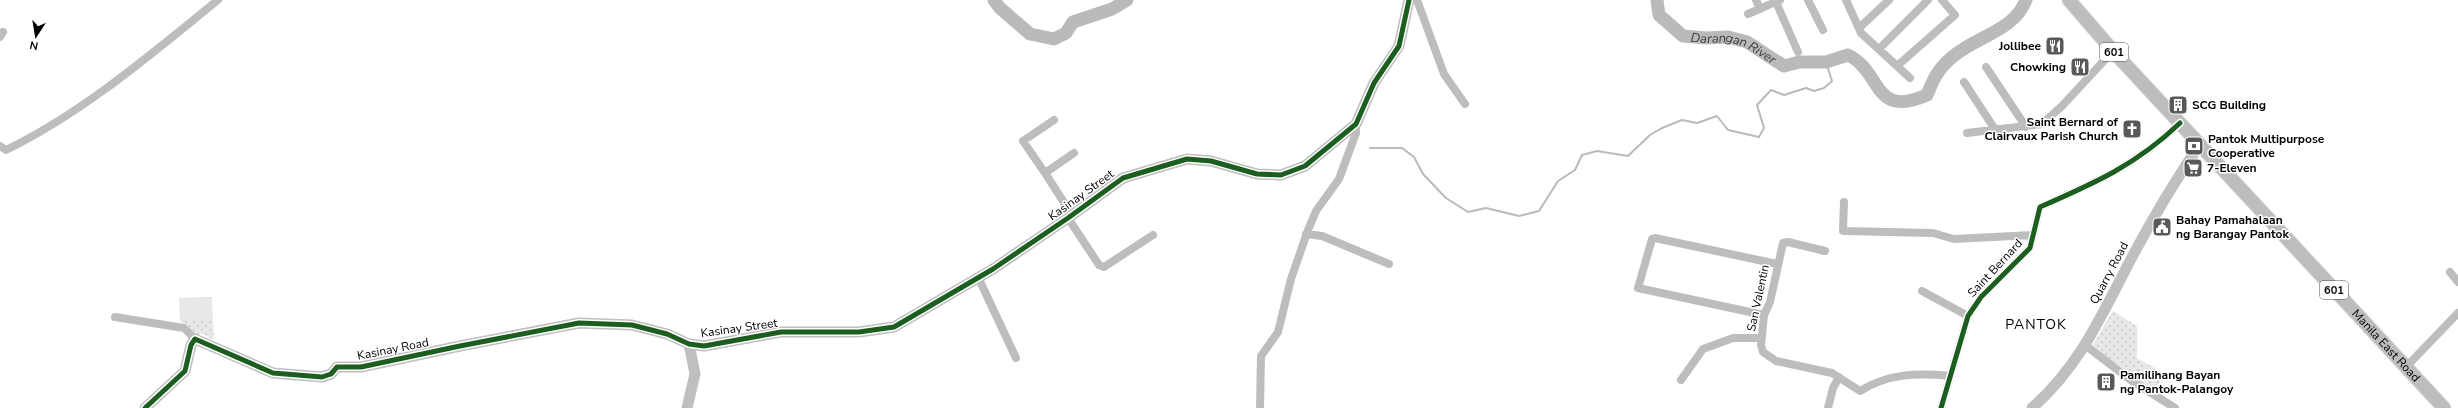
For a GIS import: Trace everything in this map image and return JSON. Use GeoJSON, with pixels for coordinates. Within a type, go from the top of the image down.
{"type":"FeatureCollection","features":[{"type":"Feature","properties":{"kind":"main road","name":"Manila East Road"},"geometry":{"type":"LineString","coordinates":[[2069,0],[2113,51],[2444,408]]}},
{"type":"Feature","properties":{"kind":"street"},"geometry":{"type":"LineString","coordinates":[[0,146],[6,150],[36,136],[108,87],[218,0]]}},
{"type":"Feature","properties":{"kind":"street","name":"Kasinay Street"},"geometry":{"type":"LineString","coordinates":[[690,344],[704,346],[781,332],[859,332],[894,327],[978,277],[1070,217],[1122,178],[1187,159],[1212,161],[1257,174],[1281,175],[1305,166],[1356,124],[1374,82],[1399,46],[1409,0]]}},
{"type":"Feature","properties":{"kind":"street"},"geometry":{"type":"LineString","coordinates":[[1417,0],[1444,74],[1465,104]]}},
{"type":"Feature","properties":{"kind":"street"},"geometry":{"type":"LineString","coordinates":[[1756,0],[1760,10]]}},
{"type":"Feature","properties":{"kind":"street"},"geometry":{"type":"LineString","coordinates":[[1808,0],[1823,30]]}},
{"type":"Feature","properties":{"kind":"street"},"geometry":{"type":"LineString","coordinates":[[1846,0],[1861,33],[1910,78]]}},
{"type":"Feature","properties":{"kind":"street"},"geometry":{"type":"LineString","coordinates":[[1859,28],[1889,0]]}},
{"type":"Feature","properties":{"kind":"street"},"geometry":{"type":"LineString","coordinates":[[1879,49],[1928,0]]}},
{"type":"Feature","properties":{"kind":"street"},"geometry":{"type":"LineString","coordinates":[[1897,66],[1955,15],[1942,0]]}},
{"type":"Feature","properties":{"kind":"street"},"geometry":{"type":"LineString","coordinates":[[1748,14],[1778,1],[1798,52]]}},
{"type":"Feature","properties":{"kind":"street"},"geometry":{"type":"LineString","coordinates":[[1967,133],[1996,131],[2042,124],[2062,106],[2113,51]]}},
{"type":"Feature","properties":{"kind":"street"},"geometry":{"type":"LineString","coordinates":[[1986,67],[2026,127]]}},
{"type":"Feature","properties":{"kind":"street"},"geometry":{"type":"LineString","coordinates":[[1964,82],[1996,131]]}},
{"type":"Feature","properties":{"kind":"street"},"geometry":{"type":"LineString","coordinates":[[1054,120],[1023,141],[1045,173],[1099,265],[1104,267],[1153,235]]}},
{"type":"Feature","properties":{"kind":"street","name":"Saint Bernard"},"geometry":{"type":"LineString","coordinates":[[1941,408],[1968,316],[1981,297],[2030,248],[2040,207],[2094,184],[2130,164],[2162,140],[2180,123]]}},
{"type":"Feature","properties":{"kind":"street"},"geometry":{"type":"LineString","coordinates":[[1260,408],[1262,356],[1278,332],[1291,279],[1306,234],[1316,211],[1339,179],[1356,133],[1356,124]]}},
{"type":"Feature","properties":{"kind":"street","name":"Quarry Road"},"geometry":{"type":"LineString","coordinates":[[2032,408],[2063,378],[2085,345],[2156,212],[2200,144]]}},
{"type":"Feature","properties":{"kind":"street"},"geometry":{"type":"LineString","coordinates":[[1045,173],[1074,153]]}},
{"type":"Feature","properties":{"kind":"street"},"geometry":{"type":"LineString","coordinates":[[1844,202],[1843,230],[1933,233],[1954,240],[2033,235]]}},
{"type":"Feature","properties":{"kind":"street"},"geometry":{"type":"LineString","coordinates":[[1306,234],[1322,236],[1389,264]]}},
{"type":"Feature","properties":{"kind":"street"},"geometry":{"type":"LineString","coordinates":[[1764,315],[1638,288],[1652,240],[1655,238],[1777,264]]}},
{"type":"Feature","properties":{"kind":"street","name":"San Valentin"},"geometry":{"type":"LineString","coordinates":[[1825,251],[1788,242],[1783,243],[1777,264],[1770,302],[1764,315],[1761,338],[1763,352],[1776,361],[1832,373],[1860,391],[1879,380],[1895,376],[1950,376]]}},
{"type":"Feature","properties":{"kind":"street"},"geometry":{"type":"LineString","coordinates":[[2450,272],[2458,282]]}},
{"type":"Feature","properties":{"kind":"street"},"geometry":{"type":"LineString","coordinates":[[978,277],[1016,358]]}},
{"type":"Feature","properties":{"kind":"street"},"geometry":{"type":"LineString","coordinates":[[1922,290],[1968,316]]}},
{"type":"Feature","properties":{"kind":"street"},"geometry":{"type":"LineString","coordinates":[[2406,367],[2458,313]]}},
{"type":"Feature","properties":{"kind":"street"},"geometry":{"type":"LineString","coordinates":[[114,317],[184,328],[195,339],[191,345],[185,371],[145,408]]}},
{"type":"Feature","properties":{"kind":"street","name":"Kasinay Road"},"geometry":{"type":"LineString","coordinates":[[195,339],[273,373],[322,377],[331,374],[338,367],[361,367],[579,323],[632,325],[667,334],[690,344]]}},
{"type":"Feature","properties":{"kind":"street"},"geometry":{"type":"LineString","coordinates":[[1681,380],[1703,348],[1733,338],[1761,338]]}},
{"type":"Feature","properties":{"kind":"street"},"geometry":{"type":"LineString","coordinates":[[687,408],[695,374],[690,344]]}},
{"type":"Feature","properties":{"kind":"street"},"geometry":{"type":"LineString","coordinates":[[2085,345],[2142,388],[2175,408]]}},
{"type":"Feature","properties":{"kind":"street"},"geometry":{"type":"LineString","coordinates":[[1828,408],[1833,388],[1839,377]]}},
{"type":"Feature","properties":{"kind":"shaded area"},"geometry":{"type":"Polygon","coordinates":[[[212,297],[214,340],[203,334],[196,335],[180,321],[179,298],[212,297]]]}},
{"type":"Feature","properties":{"kind":"shaded area"},"geometry":{"type":"Polygon","coordinates":[[[211,298],[212,318],[181,320],[180,299],[211,298]]]}},
{"type":"Feature","properties":{"kind":"shaded area"},"geometry":{"type":"Polygon","coordinates":[[[2113,311],[2137,326],[2137,358],[2165,374],[2154,391],[2092,346],[2113,311]]]}},
{"type":"Feature","properties":{"kind":"waterway","name":"Darangan River"},"geometry":{"type":"LineString","coordinates":[[994,0],[1000,8],[1030,34],[1054,39],[1066,33],[1073,22],[1112,9],[1127,0]]}},
{"type":"Feature","properties":{"kind":"waterway","name":"Darangan River"},"geometry":{"type":"LineString","coordinates":[[1657,0],[1659,15],[1683,36],[1706,38],[1728,37],[1747,42],[1784,66],[1799,62],[1826,62],[1848,55],[1859,63],[1887,97],[1896,101],[1909,101],[1927,95],[1936,75],[1946,63],[1959,51],[2003,27],[2012,20],[2020,11],[2026,0]]}},
{"type":"Feature","properties":{"kind":"waterway"},"geometry":{"type":"LineString","coordinates":[[1370,148],[1402,148],[1414,157],[1423,174],[1446,198],[1468,212],[1486,208],[1519,216],[1539,211],[1558,181],[1575,170],[1582,155],[1597,151],[1628,156],[1650,135],[1662,128],[1682,120],[1697,123],[1717,116],[1728,130],[1759,137],[1764,128],[1757,105],[1771,90],[1784,95],[1806,88],[1814,91],[1824,88],[1832,81],[1826,62]]}},
{"type":"Feature","properties":{"kind":"cycle path"},"geometry":{"type":"LineString","coordinates":[[145,408],[185,371],[191,345],[195,339],[273,373],[322,377],[331,374],[337,367],[361,367],[579,323],[632,325],[667,334],[689,344],[704,346],[781,332],[859,332],[894,327],[993,269],[1068,218],[1123,178],[1187,159],[1211,161],[1257,174],[1281,175],[1305,166],[1356,124],[1374,83],[1399,46],[1409,0]]}},
{"type":"Feature","properties":{"kind":"cycle path"},"geometry":{"type":"LineString","coordinates":[[1941,408],[1968,316],[1981,297],[2030,248],[2040,207],[2079,190],[2131,162],[2164,138],[2180,123]]}},
{"type":"Feature","properties":{"kind":"place","name":"Jollibee"},"geometry":{"type":"Point","coordinates":[2055,46]}},
{"type":"Feature","properties":{"kind":"place","name":"Chowking"},"geometry":{"type":"Point","coordinates":[2080,67]}},
{"type":"Feature","properties":{"kind":"place","name":"SCG Building"},"geometry":{"type":"Point","coordinates":[2178,105]}},
{"type":"Feature","properties":{"kind":"place","name":"Saint Bernard of Clairvaux Parish Church"},"geometry":{"type":"Point","coordinates":[2132,129]}},
{"type":"Feature","properties":{"kind":"place","name":"Pantok Multipurpose Cooperative"},"geometry":{"type":"Point","coordinates":[2194,146]}},
{"type":"Feature","properties":{"kind":"place","name":"7-Eleven"},"geometry":{"type":"Point","coordinates":[2193,168]}},
{"type":"Feature","properties":{"kind":"place","name":"Bahay Pamahalaan ng Barangay Pantok"},"geometry":{"type":"Point","coordinates":[2162,227]}},
{"type":"Feature","properties":{"kind":"place","name":"Pamilihang Bayan ng Pantok-Palangoy"},"geometry":{"type":"Point","coordinates":[2106,382]}},
{"type":"Feature","properties":{"kind":"district","name":"PANTOK"},"geometry":{"type":"Point","coordinates":[2036,324]}}]}
